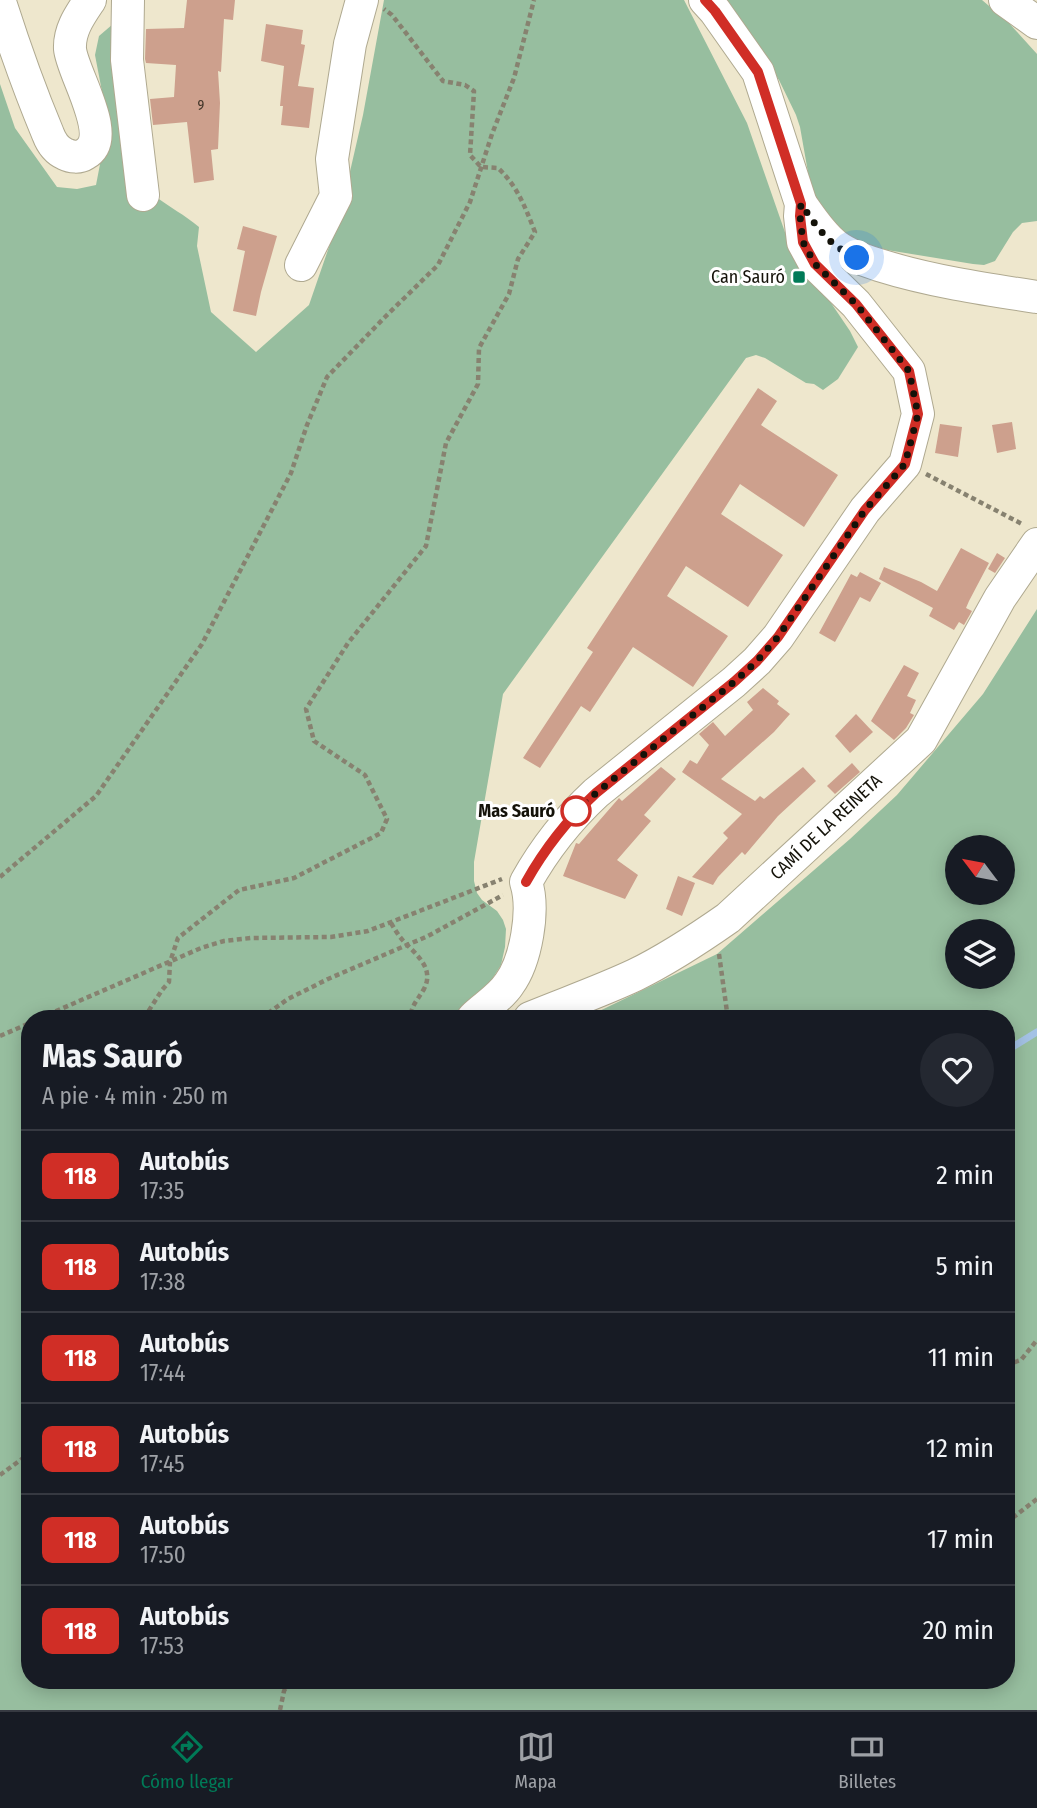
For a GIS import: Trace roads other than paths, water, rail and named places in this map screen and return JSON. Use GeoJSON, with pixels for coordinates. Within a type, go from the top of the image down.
{"type":"FeatureCollection","features":[{"type":"Feature","properties":{"kind":"street"},"geometry":{"type":"LineString","coordinates":[[0,2],[49,137],[58,150],[68,156],[81,157],[90,152],[95,144],[96,134],[94,120],[70,49],[72,31],[90,0]]}},
{"type":"Feature","properties":{"kind":"street"},"geometry":{"type":"LineString","coordinates":[[128,0],[127,60],[143,195]]}},
{"type":"Feature","properties":{"kind":"street"},"geometry":{"type":"LineString","coordinates":[[705,0],[758,72],[801,204],[835,246],[857,258],[896,270],[966,286],[1037,297]]}},
{"type":"Feature","properties":{"kind":"street"},"geometry":{"type":"LineString","coordinates":[[1004,0],[1037,23]]}},
{"type":"Feature","properties":{"kind":"street"},"geometry":{"type":"LineString","coordinates":[[301,265],[336,196],[332,159],[350,44],[372,4]]}},
{"type":"Feature","properties":{"kind":"street"},"geometry":{"type":"LineString","coordinates":[[481,1010],[509,984],[521,962],[528,930],[529,892],[526,882],[557,834],[596,793],[757,661],[778,637],[865,510],[905,464],[918,414],[909,371],[856,304],[815,264],[803,242],[801,204]]}},
{"type":"Feature","properties":{"kind":"street","name":"CAMÍ DE LA REINETA"},"geometry":{"type":"LineString","coordinates":[[549,1010],[634,975],[687,947],[714,928],[921,740],[1000,597],[1031,534]]}},
{"type":"Feature","properties":{"kind":"waterway"},"geometry":{"type":"LineString","coordinates":[[1015,1045],[1037,1032]]}},
{"type":"Feature","properties":{"kind":"place","name":"Can Sauró"},"geometry":{"type":"Point","coordinates":[799,277]}},
{"type":"Feature","properties":{"kind":"place","name":"Mas Sauró"},"geometry":{"type":"Point","coordinates":[576,811]}}]}
